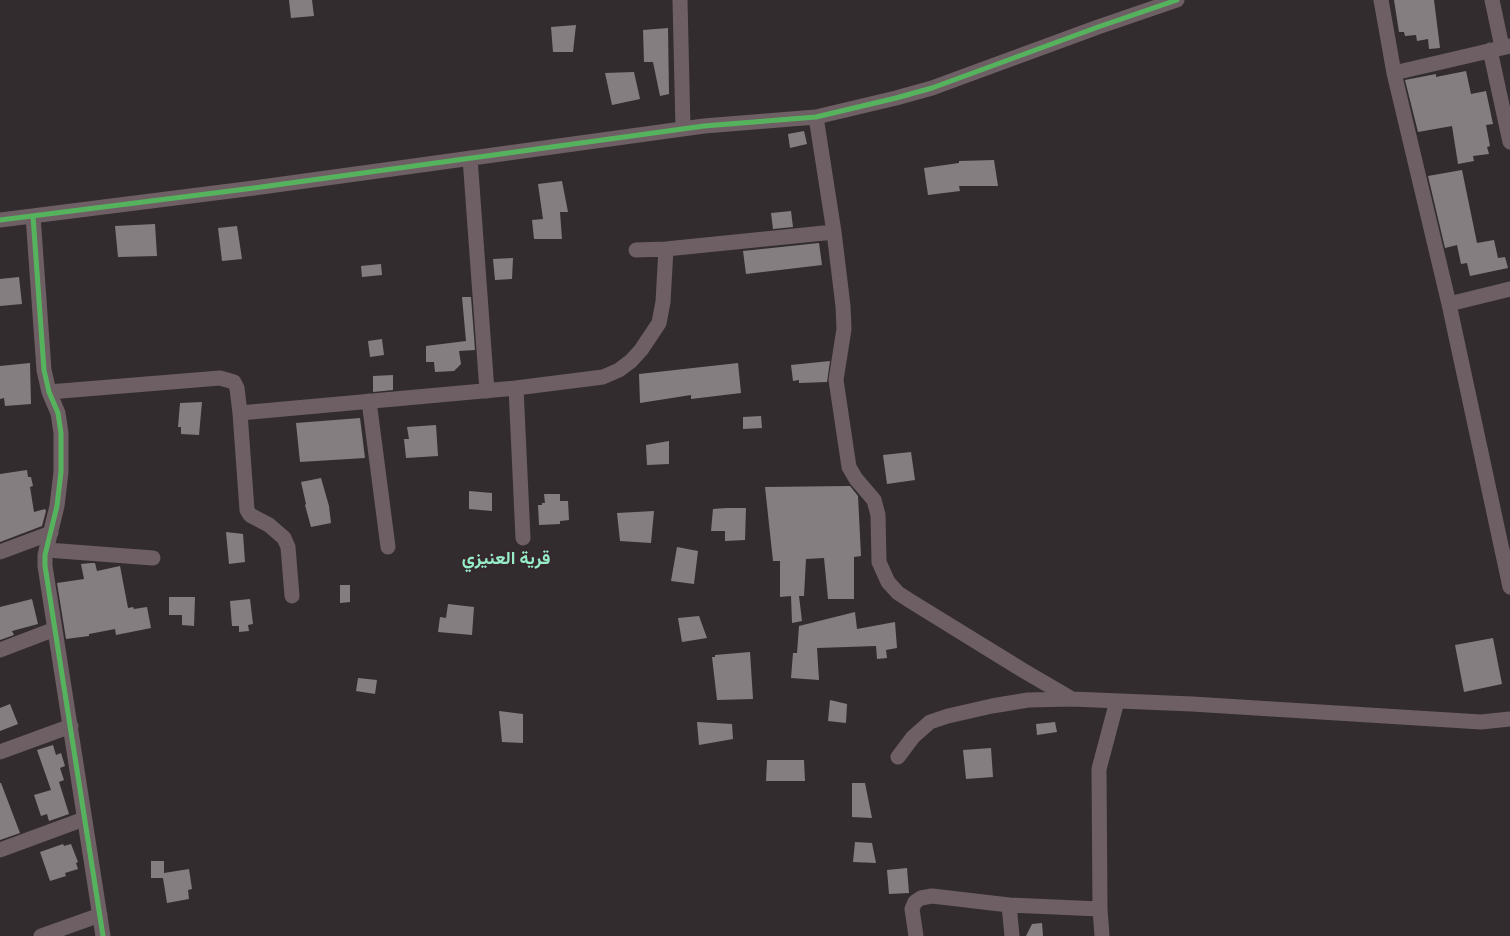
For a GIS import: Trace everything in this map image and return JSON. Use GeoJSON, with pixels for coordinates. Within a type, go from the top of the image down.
{"type":"FeatureCollection","features":[{"type":"Feature","properties":{"kind":"street"},"geometry":{"type":"LineString","coordinates":[[680,0],[683,128]]}},
{"type":"Feature","properties":{"kind":"street"},"geometry":{"type":"LineString","coordinates":[[0,220],[254,188],[683,128],[816,116],[932,88],[1177,0]]}},
{"type":"Feature","properties":{"kind":"street"},"geometry":{"type":"LineString","coordinates":[[1381,0],[1394,73],[1449,304],[1510,587]]}},
{"type":"Feature","properties":{"kind":"street"},"geometry":{"type":"LineString","coordinates":[[1492,0],[1501,48],[1510,142]]}},
{"type":"Feature","properties":{"kind":"street"},"geometry":{"type":"LineString","coordinates":[[1394,73],[1501,48]]}},
{"type":"Feature","properties":{"kind":"street"},"geometry":{"type":"LineString","coordinates":[[816,116],[834,232],[843,306],[844,329],[836,380],[846,449],[849,467],[856,479],[874,500],[878,515],[880,562],[888,582],[898,593],[912,602],[1024,672],[1072,699]]}},
{"type":"Feature","properties":{"kind":"street"},"geometry":{"type":"LineString","coordinates":[[470,158],[487,391]]}},
{"type":"Feature","properties":{"kind":"street"},"geometry":{"type":"LineString","coordinates":[[33,216],[44,370],[49,392],[58,413],[61,433],[58,506],[45,566],[103,936]]}},
{"type":"Feature","properties":{"kind":"street"},"geometry":{"type":"LineString","coordinates":[[636,250],[666,249],[834,232]]}},
{"type":"Feature","properties":{"kind":"street"},"geometry":{"type":"LineString","coordinates":[[240,413],[487,391],[603,377],[619,370],[631,361],[641,350],[659,323],[663,302],[666,249]]}},
{"type":"Feature","properties":{"kind":"street"},"geometry":{"type":"LineString","coordinates":[[1449,304],[1510,289]]}},
{"type":"Feature","properties":{"kind":"street"},"geometry":{"type":"LineString","coordinates":[[49,392],[220,378],[234,382],[237,388],[240,413],[246,510],[250,515],[269,524],[284,538],[288,547],[292,596]]}},
{"type":"Feature","properties":{"kind":"street"},"geometry":{"type":"LineString","coordinates":[[516,388],[523,538]]}},
{"type":"Feature","properties":{"kind":"street"},"geometry":{"type":"LineString","coordinates":[[370,401],[388,547]]}},
{"type":"Feature","properties":{"kind":"street"},"geometry":{"type":"LineString","coordinates":[[0,552],[51,533]]}},
{"type":"Feature","properties":{"kind":"street"},"geometry":{"type":"LineString","coordinates":[[47,550],[153,558]]}},
{"type":"Feature","properties":{"kind":"street"},"geometry":{"type":"LineString","coordinates":[[0,650],[55,629]]}},
{"type":"Feature","properties":{"kind":"street"},"geometry":{"type":"LineString","coordinates":[[898,757],[922,728],[930,722],[992,706],[1028,700],[1117,701],[1466,722],[1510,719]]}},
{"type":"Feature","properties":{"kind":"street"},"geometry":{"type":"LineString","coordinates":[[1102,936],[1100,909],[1099,769],[1117,701]]}},
{"type":"Feature","properties":{"kind":"street"},"geometry":{"type":"LineString","coordinates":[[0,752],[71,726]]}},
{"type":"Feature","properties":{"kind":"street"},"geometry":{"type":"LineString","coordinates":[[0,850],[84,819]]}},
{"type":"Feature","properties":{"kind":"street"},"geometry":{"type":"LineString","coordinates":[[916,936],[912,909],[915,902],[921,898],[932,896],[1009,905],[1100,909]]}},
{"type":"Feature","properties":{"kind":"street"},"geometry":{"type":"LineString","coordinates":[[1009,905],[1012,936]]}},
{"type":"Feature","properties":{"kind":"street"},"geometry":{"type":"LineString","coordinates":[[41,936],[100,915]]}},
{"type":"Feature","properties":{"kind":"building"},"geometry":{"type":"Polygon","coordinates":[[[289,0],[312,0],[314,16],[291,18],[289,0]]]}},
{"type":"Feature","properties":{"kind":"building"},"geometry":{"type":"Polygon","coordinates":[[[1394,0],[1434,0],[1440,48],[1429,49],[1428,39],[1417,41],[1416,35],[1405,36],[1404,32],[1399,32],[1394,0]]]}},
{"type":"Feature","properties":{"kind":"building"},"geometry":{"type":"Polygon","coordinates":[[[576,25],[573,52],[553,52],[551,27],[576,25]]]}},
{"type":"Feature","properties":{"kind":"building"},"geometry":{"type":"Polygon","coordinates":[[[668,28],[669,94],[660,96],[653,62],[644,62],[643,30],[668,28]]]}},
{"type":"Feature","properties":{"kind":"building"},"geometry":{"type":"Polygon","coordinates":[[[1466,71],[1471,94],[1486,91],[1493,124],[1486,125],[1490,146],[1487,147],[1489,154],[1473,156],[1474,161],[1458,164],[1452,126],[1418,132],[1405,80],[1436,74],[1436,77],[1466,71]]]}},
{"type":"Feature","properties":{"kind":"building"},"geometry":{"type":"Polygon","coordinates":[[[634,72],[640,99],[612,105],[605,73],[634,72]]]}},
{"type":"Feature","properties":{"kind":"building"},"geometry":{"type":"Polygon","coordinates":[[[804,131],[807,144],[790,148],[788,134],[804,131]]]}},
{"type":"Feature","properties":{"kind":"building"},"geometry":{"type":"Polygon","coordinates":[[[994,160],[998,186],[959,186],[960,191],[928,195],[924,168],[959,163],[959,161],[994,160]]]}},
{"type":"Feature","properties":{"kind":"building"},"geometry":{"type":"Polygon","coordinates":[[[1462,170],[1477,243],[1494,240],[1498,258],[1505,257],[1508,268],[1470,276],[1467,263],[1461,264],[1457,245],[1445,248],[1428,176],[1462,170]]]}},
{"type":"Feature","properties":{"kind":"building"},"geometry":{"type":"Polygon","coordinates":[[[562,181],[568,212],[560,212],[562,239],[534,239],[532,220],[543,219],[538,184],[562,181]]]}},
{"type":"Feature","properties":{"kind":"building"},"geometry":{"type":"Polygon","coordinates":[[[791,211],[793,227],[773,229],[771,213],[791,211]]]}},
{"type":"Feature","properties":{"kind":"building"},"geometry":{"type":"Polygon","coordinates":[[[155,224],[157,256],[118,257],[115,226],[155,224]]]}},
{"type":"Feature","properties":{"kind":"building"},"geometry":{"type":"Polygon","coordinates":[[[237,226],[242,259],[222,261],[218,228],[237,226]]]}},
{"type":"Feature","properties":{"kind":"building"},"geometry":{"type":"Polygon","coordinates":[[[819,243],[822,265],[746,274],[743,251],[819,243]]]}},
{"type":"Feature","properties":{"kind":"building"},"geometry":{"type":"Polygon","coordinates":[[[513,258],[512,279],[495,280],[493,259],[513,258]]]}},
{"type":"Feature","properties":{"kind":"building"},"geometry":{"type":"Polygon","coordinates":[[[381,264],[382,275],[362,277],[361,266],[381,264]]]}},
{"type":"Feature","properties":{"kind":"building"},"geometry":{"type":"Polygon","coordinates":[[[19,277],[22,304],[0,306],[0,279],[19,277]]]}},
{"type":"Feature","properties":{"kind":"building"},"geometry":{"type":"Polygon","coordinates":[[[462,297],[471,297],[475,350],[459,351],[461,364],[454,371],[435,372],[434,362],[426,362],[426,346],[466,341],[462,297]]]}},
{"type":"Feature","properties":{"kind":"building"},"geometry":{"type":"Polygon","coordinates":[[[382,339],[384,355],[370,357],[368,341],[382,339]]]}},
{"type":"Feature","properties":{"kind":"building"},"geometry":{"type":"Polygon","coordinates":[[[830,361],[827,382],[799,383],[799,380],[793,381],[791,365],[830,361]]]}},
{"type":"Feature","properties":{"kind":"building"},"geometry":{"type":"Polygon","coordinates":[[[30,363],[31,404],[5,406],[4,398],[0,399],[0,366],[30,363]]]}},
{"type":"Feature","properties":{"kind":"building"},"geometry":{"type":"Polygon","coordinates":[[[738,363],[741,393],[691,399],[691,395],[640,403],[639,374],[738,363]]]}},
{"type":"Feature","properties":{"kind":"building"},"geometry":{"type":"Polygon","coordinates":[[[393,375],[393,390],[373,392],[373,376],[393,375]]]}},
{"type":"Feature","properties":{"kind":"building"},"geometry":{"type":"Polygon","coordinates":[[[202,402],[199,435],[181,434],[181,427],[178,427],[180,403],[202,402]]]}},
{"type":"Feature","properties":{"kind":"building"},"geometry":{"type":"Polygon","coordinates":[[[761,416],[762,428],[743,429],[743,417],[761,416]]]}},
{"type":"Feature","properties":{"kind":"building"},"geometry":{"type":"Polygon","coordinates":[[[360,418],[365,458],[300,462],[296,423],[360,418]]]}},
{"type":"Feature","properties":{"kind":"building"},"geometry":{"type":"Polygon","coordinates":[[[436,425],[438,456],[406,458],[404,439],[409,439],[407,427],[436,425]]]}},
{"type":"Feature","properties":{"kind":"building"},"geometry":{"type":"Polygon","coordinates":[[[669,441],[669,464],[647,465],[646,445],[669,441]]]}},
{"type":"Feature","properties":{"kind":"building"},"geometry":{"type":"Polygon","coordinates":[[[911,452],[915,480],[887,484],[883,455],[911,452]]]}},
{"type":"Feature","properties":{"kind":"building"},"geometry":{"type":"Polygon","coordinates":[[[27,470],[28,477],[31,477],[33,486],[30,487],[34,512],[45,509],[46,511],[42,526],[0,542],[0,474],[27,470]]]}},
{"type":"Feature","properties":{"kind":"building"},"geometry":{"type":"Polygon","coordinates":[[[321,478],[329,506],[331,523],[311,527],[301,482],[321,478]]]}},
{"type":"Feature","properties":{"kind":"building"},"geometry":{"type":"Polygon","coordinates":[[[850,486],[858,496],[861,556],[854,557],[854,599],[828,599],[824,558],[806,559],[804,596],[799,596],[802,621],[792,623],[791,596],[780,597],[780,561],[773,561],[765,487],[850,486]]]}},
{"type":"Feature","properties":{"kind":"building"},"geometry":{"type":"Polygon","coordinates":[[[469,491],[492,493],[492,511],[469,509],[469,491]]]}},
{"type":"Feature","properties":{"kind":"building"},"geometry":{"type":"Polygon","coordinates":[[[544,494],[560,494],[560,501],[568,501],[569,520],[560,521],[560,524],[539,525],[538,505],[545,503],[544,494]]]}},
{"type":"Feature","properties":{"kind":"building"},"geometry":{"type":"Polygon","coordinates":[[[746,508],[745,540],[725,541],[725,531],[711,531],[713,509],[746,508]]]}},
{"type":"Feature","properties":{"kind":"building"},"geometry":{"type":"Polygon","coordinates":[[[654,511],[651,543],[620,541],[617,513],[654,511]]]}},
{"type":"Feature","properties":{"kind":"building"},"geometry":{"type":"Polygon","coordinates":[[[226,532],[243,534],[245,562],[229,564],[226,532]]]}},
{"type":"Feature","properties":{"kind":"building"},"geometry":{"type":"Polygon","coordinates":[[[677,547],[698,551],[694,584],[671,581],[677,547]]]}},
{"type":"Feature","properties":{"kind":"building"},"geometry":{"type":"Polygon","coordinates":[[[95,563],[97,571],[120,566],[128,608],[147,607],[151,628],[116,635],[115,629],[89,634],[89,636],[66,639],[57,583],[84,579],[81,564],[95,563]]]}},
{"type":"Feature","properties":{"kind":"building"},"geometry":{"type":"Polygon","coordinates":[[[340,585],[350,585],[350,602],[340,603],[340,585]]]}},
{"type":"Feature","properties":{"kind":"building"},"geometry":{"type":"Polygon","coordinates":[[[169,597],[195,597],[194,626],[182,625],[182,615],[169,615],[169,597]]]}},
{"type":"Feature","properties":{"kind":"building"},"geometry":{"type":"Polygon","coordinates":[[[32,599],[38,624],[12,631],[14,635],[0,640],[0,607],[32,599]]]}},
{"type":"Feature","properties":{"kind":"building"},"geometry":{"type":"Polygon","coordinates":[[[250,599],[253,624],[248,625],[249,631],[239,632],[239,626],[232,626],[230,601],[250,599]]]}},
{"type":"Feature","properties":{"kind":"building"},"geometry":{"type":"Polygon","coordinates":[[[448,604],[474,607],[472,635],[438,632],[440,617],[446,618],[448,604]]]}},
{"type":"Feature","properties":{"kind":"building"},"geometry":{"type":"Polygon","coordinates":[[[855,612],[857,629],[895,622],[897,648],[886,650],[887,658],[877,659],[876,646],[817,648],[819,680],[791,678],[793,653],[797,653],[799,626],[855,612]]]}},
{"type":"Feature","properties":{"kind":"building"},"geometry":{"type":"Polygon","coordinates":[[[699,616],[707,638],[682,642],[678,618],[699,616]]]}},
{"type":"Feature","properties":{"kind":"building"},"geometry":{"type":"Polygon","coordinates":[[[1493,638],[1502,684],[1464,692],[1455,645],[1493,638]]]}},
{"type":"Feature","properties":{"kind":"building"},"geometry":{"type":"Polygon","coordinates":[[[750,652],[753,699],[717,700],[712,657],[715,657],[715,655],[750,652]]]}},
{"type":"Feature","properties":{"kind":"building"},"geometry":{"type":"Polygon","coordinates":[[[358,678],[377,680],[375,694],[356,691],[358,678]]]}},
{"type":"Feature","properties":{"kind":"building"},"geometry":{"type":"Polygon","coordinates":[[[830,700],[847,704],[846,723],[828,721],[830,700]]]}},
{"type":"Feature","properties":{"kind":"building"},"geometry":{"type":"Polygon","coordinates":[[[10,704],[18,724],[0,731],[0,708],[10,704]]]}},
{"type":"Feature","properties":{"kind":"building"},"geometry":{"type":"Polygon","coordinates":[[[499,711],[523,714],[523,743],[502,742],[499,711]]]}},
{"type":"Feature","properties":{"kind":"building"},"geometry":{"type":"Polygon","coordinates":[[[697,722],[732,724],[733,739],[699,745],[697,722]]]}},
{"type":"Feature","properties":{"kind":"building"},"geometry":{"type":"Polygon","coordinates":[[[1055,722],[1057,732],[1037,735],[1036,724],[1055,722]]]}},
{"type":"Feature","properties":{"kind":"building"},"geometry":{"type":"Polygon","coordinates":[[[53,745],[56,755],[61,753],[65,766],[60,768],[64,780],[59,782],[69,814],[49,821],[47,814],[41,816],[34,795],[51,790],[37,750],[53,745]]]}},
{"type":"Feature","properties":{"kind":"building"},"geometry":{"type":"Polygon","coordinates":[[[991,748],[993,777],[966,779],[963,750],[991,748]]]}},
{"type":"Feature","properties":{"kind":"building"},"geometry":{"type":"Polygon","coordinates":[[[767,760],[804,760],[805,781],[766,781],[767,760]]]}},
{"type":"Feature","properties":{"kind":"building"},"geometry":{"type":"Polygon","coordinates":[[[0,783],[20,833],[0,840],[0,783]]]}},
{"type":"Feature","properties":{"kind":"building"},"geometry":{"type":"Polygon","coordinates":[[[852,783],[865,783],[872,818],[852,817],[852,783]]]}},
{"type":"Feature","properties":{"kind":"building"},"geometry":{"type":"Polygon","coordinates":[[[855,842],[872,843],[876,863],[853,862],[855,842]]]}},
{"type":"Feature","properties":{"kind":"building"},"geometry":{"type":"Polygon","coordinates":[[[63,844],[64,846],[71,844],[78,862],[76,863],[78,869],[65,873],[66,876],[50,881],[40,852],[63,844]]]}},
{"type":"Feature","properties":{"kind":"building"},"geometry":{"type":"Polygon","coordinates":[[[151,861],[164,861],[164,873],[189,869],[192,889],[188,890],[189,899],[167,903],[163,878],[151,878],[151,861]]]}},
{"type":"Feature","properties":{"kind":"building"},"geometry":{"type":"Polygon","coordinates":[[[907,868],[909,893],[889,894],[887,870],[907,868]]]}},
{"type":"Feature","properties":{"kind":"building"},"geometry":{"type":"Polygon","coordinates":[[[1042,923],[1043,936],[1026,936],[1032,924],[1042,923]]]}},
{"type":"Feature","properties":{"kind":"cycle path"},"geometry":{"type":"LineString","coordinates":[[0,220],[254,188],[704,126],[816,117],[932,88],[1177,0]]}},
{"type":"Feature","properties":{"kind":"cycle path"},"geometry":{"type":"LineString","coordinates":[[33,216],[44,370],[49,392],[58,413],[61,433],[61,472],[57,506],[45,555],[45,566],[103,936]]}},
{"type":"Feature","properties":{"kind":"district","name":"قرية العنيزي"},"geometry":{"type":"Point","coordinates":[506,558]}}]}
